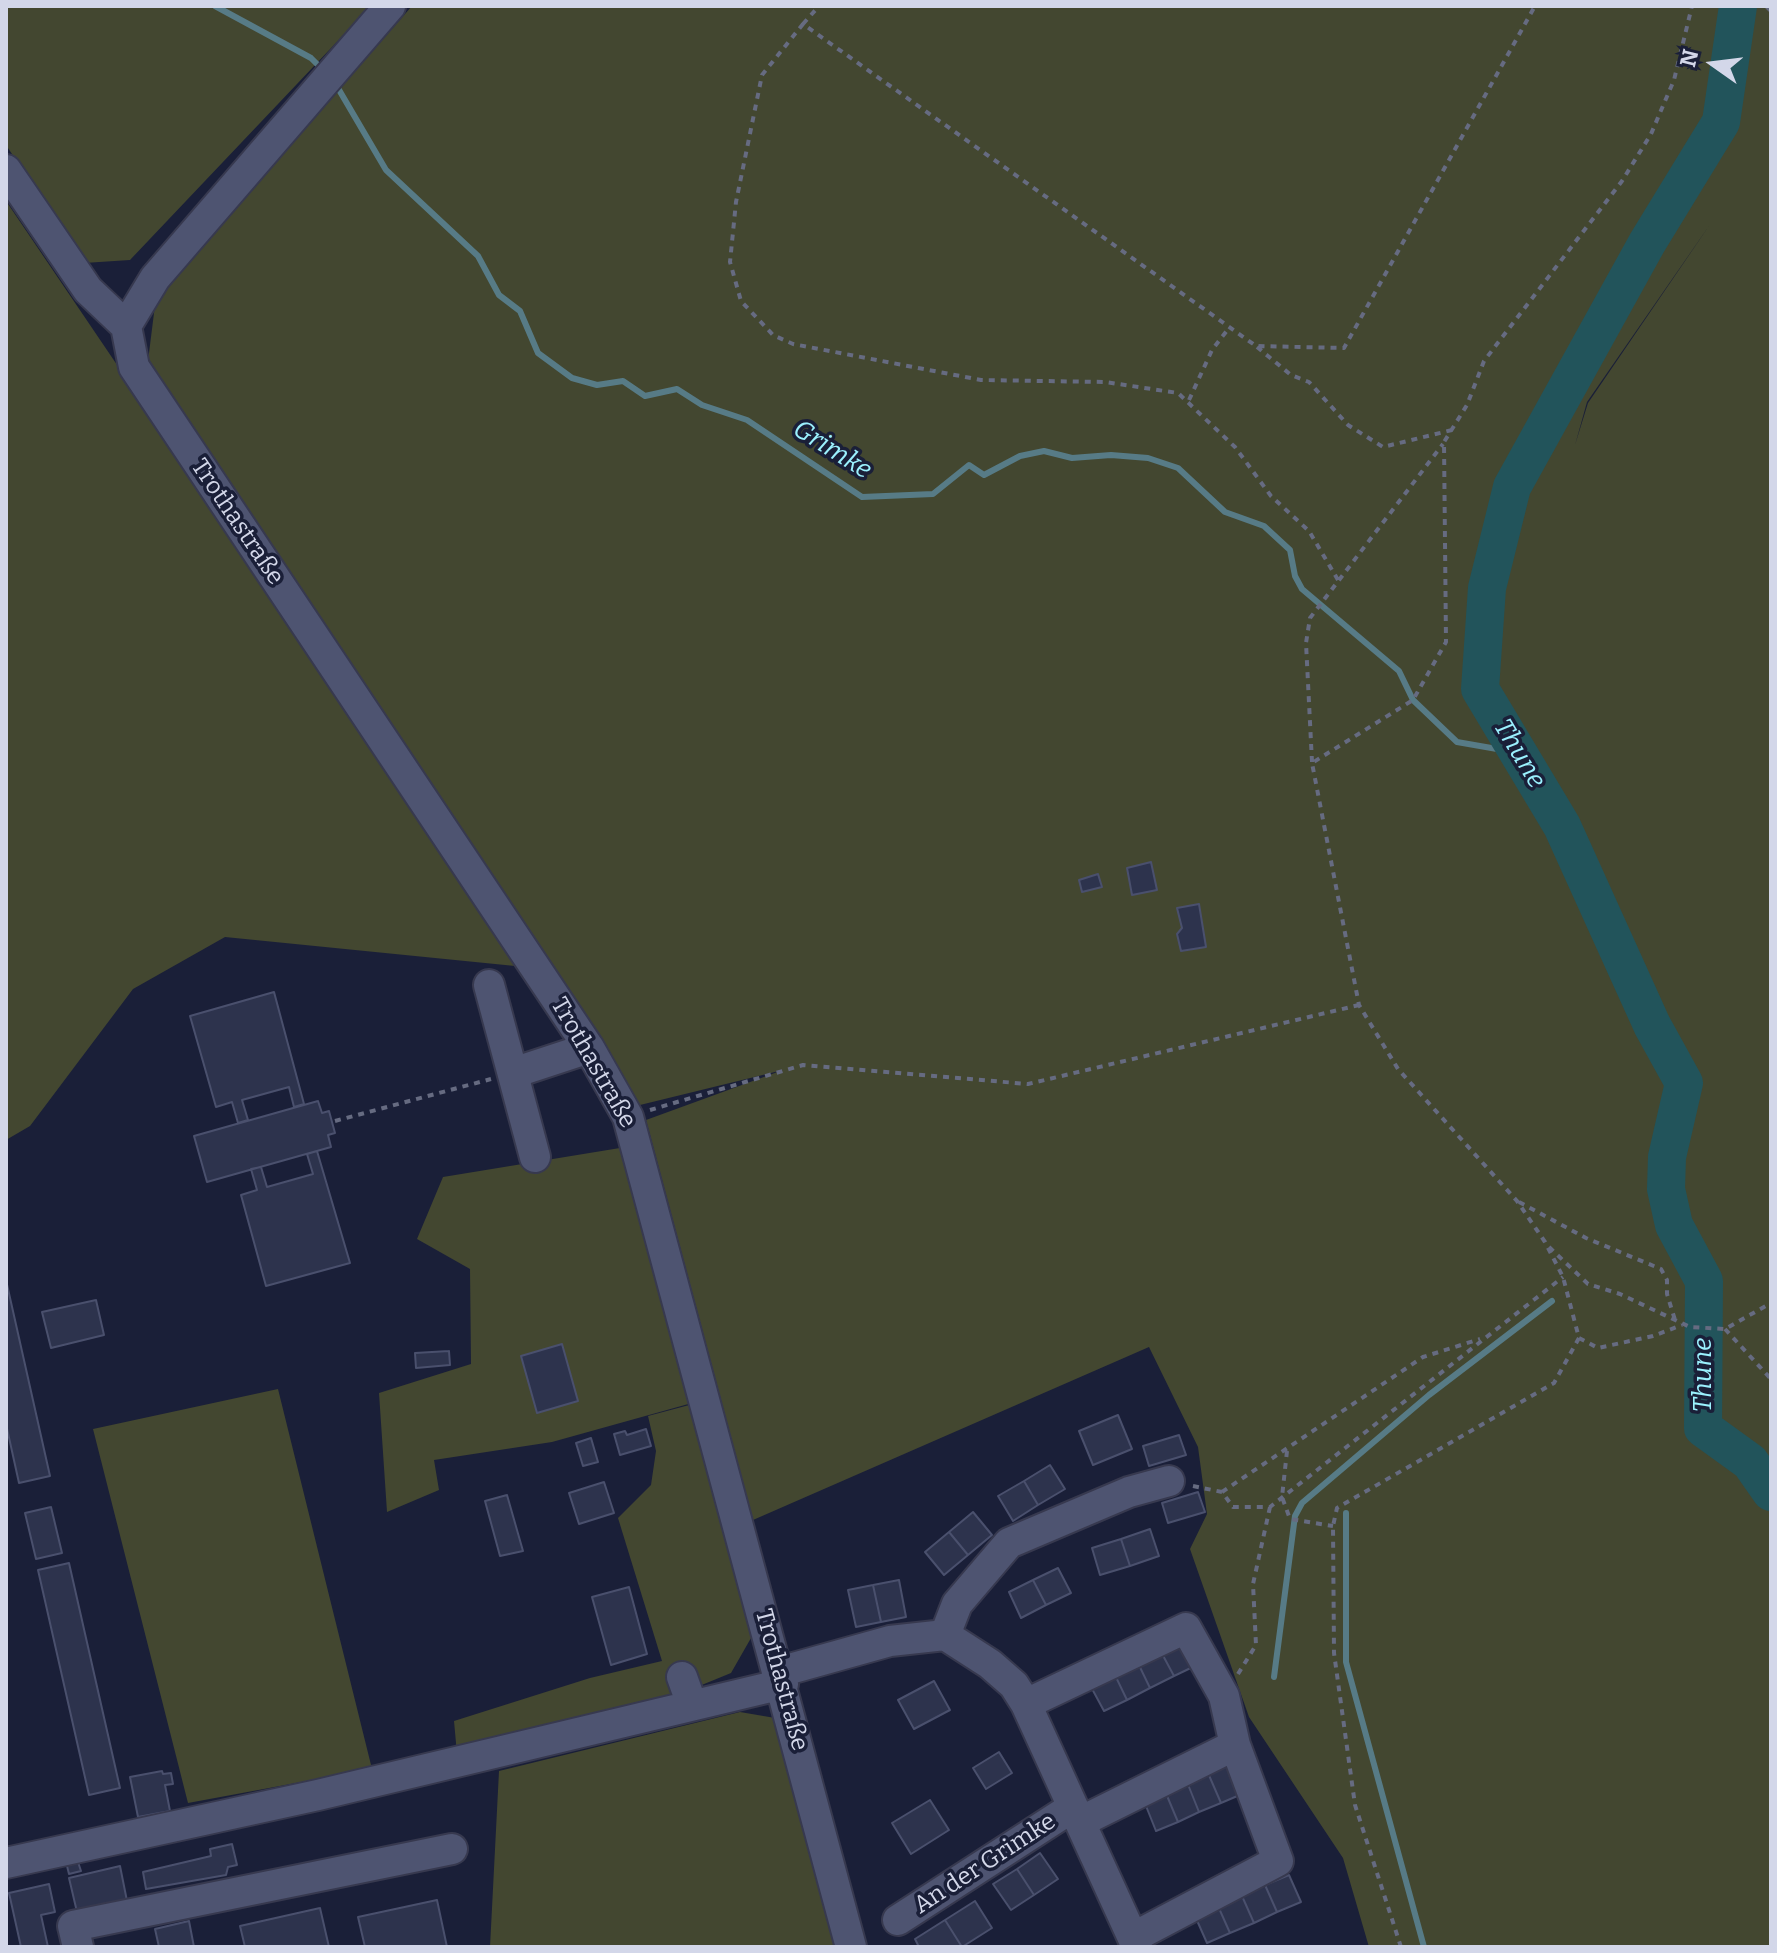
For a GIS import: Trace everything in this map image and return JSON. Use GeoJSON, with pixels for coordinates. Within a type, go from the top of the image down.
{"type":"FeatureCollection","features":[{"type":"Feature","properties":{"kind":"street"},"geometry":{"type":"LineString","coordinates":[[6,170],[88,290],[126,326],[155,278],[390,6]]}},
{"type":"Feature","properties":{"kind":"street","name":"Trothastraße"},"geometry":{"type":"LineString","coordinates":[[126,326],[134,367],[589,1048],[628,1117],[781,1678],[848,1943]]}},
{"type":"Feature","properties":{"kind":"street"},"geometry":{"type":"LineString","coordinates":[[489,985],[535,1157]]}},
{"type":"Feature","properties":{"kind":"street"},"geometry":{"type":"LineString","coordinates":[[513,1073],[589,1048]]}},
{"type":"Feature","properties":{"kind":"street"},"geometry":{"type":"LineString","coordinates":[[6,1863],[318,1795],[687,1691],[781,1678],[890,1641],[945,1635],[957,1604],[1009,1543],[1129,1492],[1169,1481]]}},
{"type":"Feature","properties":{"kind":"street","name":"An der Grimke"},"geometry":{"type":"LineString","coordinates":[[945,1635],[990,1664],[1014,1685],[1026,1704],[1135,1942],[1278,1861],[1235,1745],[1224,1696],[1186,1628],[1026,1704]]}},
{"type":"Feature","properties":{"kind":"street","name":"An der Grimke"},"geometry":{"type":"LineString","coordinates":[[898,1920],[1076,1815],[1235,1745]]}},
{"type":"Feature","properties":{"kind":"street"},"geometry":{"type":"LineString","coordinates":[[78,1947],[73,1926],[452,1849]]}},
{"type":"Feature","properties":{"kind":"path"},"geometry":{"type":"LineString","coordinates":[[819,6],[762,75],[736,202],[730,262],[741,301],[773,335],[793,344],[981,380],[1105,382],[1178,393],[1189,400],[1235,447],[1271,496],[1309,531],[1338,580]]}},
{"type":"Feature","properties":{"kind":"path"},"geometry":{"type":"LineString","coordinates":[[1256,346],[1344,348],[1535,6]]}},
{"type":"Feature","properties":{"kind":"path"},"geometry":{"type":"LineString","coordinates":[[1401,1947],[1355,1805],[1334,1653],[1333,1526],[1337,1508],[1554,1383],[1579,1338],[1563,1277],[1545,1242],[1517,1201],[1398,1069],[1359,1005],[1312,763],[1306,643],[1310,618],[1444,442],[1467,405],[1484,361],[1622,181],[1651,134],[1674,80],[1692,6]]}},
{"type":"Feature","properties":{"kind":"path"},"geometry":{"type":"LineString","coordinates":[[1766,6],[1771,11]]}},
{"type":"Feature","properties":{"kind":"path"},"geometry":{"type":"LineString","coordinates":[[803,24],[1256,346],[1291,375],[1309,382],[1348,425],[1383,447],[1452,430]]}},
{"type":"Feature","properties":{"kind":"path"},"geometry":{"type":"LineString","coordinates":[[1189,400],[1212,350],[1229,328]]}},
{"type":"Feature","properties":{"kind":"path"},"geometry":{"type":"LineString","coordinates":[[1312,763],[1413,700],[1446,642],[1444,442]]}},
{"type":"Feature","properties":{"kind":"path"},"geometry":{"type":"LineString","coordinates":[[628,1117],[803,1065],[1028,1084],[1359,1005]]}},
{"type":"Feature","properties":{"kind":"path"},"geometry":{"type":"LineString","coordinates":[[335,1121],[513,1073]]}},
{"type":"Feature","properties":{"kind":"path"},"geometry":{"type":"LineString","coordinates":[[1517,1201],[1586,1238],[1661,1269],[1667,1280],[1667,1294],[1676,1322]]}},
{"type":"Feature","properties":{"kind":"path"},"geometry":{"type":"LineString","coordinates":[[1545,1242],[1588,1284],[1620,1294],[1690,1327],[1716,1331],[1725,1329],[1771,1303]]}},
{"type":"Feature","properties":{"kind":"path"},"geometry":{"type":"LineString","coordinates":[[1224,1696],[1256,1645],[1253,1584],[1270,1507],[1563,1277]]}},
{"type":"Feature","properties":{"kind":"path"},"geometry":{"type":"LineString","coordinates":[[1579,1338],[1598,1348],[1653,1336],[1683,1325]]}},
{"type":"Feature","properties":{"kind":"path"},"geometry":{"type":"LineString","coordinates":[[1725,1329],[1771,1379]]}},
{"type":"Feature","properties":{"kind":"path"},"geometry":{"type":"LineString","coordinates":[[1222,1492],[1423,1357],[1485,1337]]}},
{"type":"Feature","properties":{"kind":"path"},"geometry":{"type":"LineString","coordinates":[[1287,1451],[1282,1497],[1290,1519],[1333,1526]]}},
{"type":"Feature","properties":{"kind":"path"},"geometry":{"type":"LineString","coordinates":[[1169,1481],[1222,1492],[1233,1507],[1270,1507]]}},
{"type":"Feature","properties":{"kind":"green space"},"geometry":{"type":"Polygon","coordinates":[[[6,6],[371,6],[130,260],[84,263],[6,145],[6,6]]]}},
{"type":"Feature","properties":{"kind":"green space"},"geometry":{"type":"Polygon","coordinates":[[[412,6],[1771,6],[1771,1947],[1369,1947],[1343,1858],[1249,1717],[1190,1549],[1207,1514],[1198,1447],[1149,1347],[753,1520],[646,1120],[783,1070],[640,1105],[148,361],[156,297],[412,6]],[[1711,223],[1587,402],[1575,445],[1588,403],[1711,223]]]}},
{"type":"Feature","properties":{"kind":"green space"},"geometry":{"type":"Polygon","coordinates":[[[6,201],[525,967],[225,937],[133,989],[30,1126],[6,1140],[6,201]]]}},
{"type":"Feature","properties":{"kind":"green space"},"geometry":{"type":"Polygon","coordinates":[[[626,1147],[692,1403],[552,1442],[434,1460],[439,1490],[387,1512],[379,1393],[471,1364],[470,1269],[417,1239],[443,1177],[626,1147]]]}},
{"type":"Feature","properties":{"kind":"green space"},"geometry":{"type":"Polygon","coordinates":[[[278,1389],[372,1769],[188,1803],[93,1429],[278,1389]]]}},
{"type":"Feature","properties":{"kind":"green space"},"geometry":{"type":"Polygon","coordinates":[[[693,1404],[755,1631],[731,1673],[687,1691],[457,1754],[454,1721],[590,1678],[662,1661],[618,1518],[651,1485],[656,1451],[648,1416],[693,1404]]]}},
{"type":"Feature","properties":{"kind":"green space"},"geometry":{"type":"Polygon","coordinates":[[[740,1712],[781,1719],[840,1947],[490,1947],[499,1771],[740,1712]]]}},
{"type":"Feature","properties":{"kind":"building"},"geometry":{"type":"Polygon","coordinates":[[[1151,862],[1157,890],[1132,895],[1127,868],[1151,862]]]}},
{"type":"Feature","properties":{"kind":"building"},"geometry":{"type":"Polygon","coordinates":[[[1098,874],[1102,887],[1082,892],[1079,880],[1098,874]]]}},
{"type":"Feature","properties":{"kind":"building"},"geometry":{"type":"Polygon","coordinates":[[[1199,904],[1206,947],[1181,951],[1177,934],[1182,928],[1177,908],[1199,904]]]}},
{"type":"Feature","properties":{"kind":"building"},"geometry":{"type":"Polygon","coordinates":[[[274,992],[304,1104],[294,1107],[289,1087],[242,1100],[248,1120],[238,1123],[232,1102],[216,1107],[190,1016],[274,992]]]}},
{"type":"Feature","properties":{"kind":"building"},"geometry":{"type":"Polygon","coordinates":[[[318,1101],[322,1113],[329,1111],[335,1133],[328,1135],[331,1147],[207,1182],[194,1136],[318,1101]]]}},
{"type":"Feature","properties":{"kind":"building"},"geometry":{"type":"Polygon","coordinates":[[[317,1151],[350,1263],[266,1286],[241,1195],[257,1190],[251,1169],[261,1167],[267,1187],[313,1174],[307,1154],[317,1151]]]}},
{"type":"Feature","properties":{"kind":"building"},"geometry":{"type":"Polygon","coordinates":[[[6,1280],[50,1476],[19,1483],[6,1424],[6,1280]]]}},
{"type":"Feature","properties":{"kind":"building"},"geometry":{"type":"Polygon","coordinates":[[[96,1300],[104,1335],[51,1348],[42,1312],[96,1300]]]}},
{"type":"Feature","properties":{"kind":"building"},"geometry":{"type":"Polygon","coordinates":[[[562,1344],[578,1401],[537,1413],[521,1356],[562,1344]]]}},
{"type":"Feature","properties":{"kind":"building"},"geometry":{"type":"Polygon","coordinates":[[[449,1351],[450,1365],[416,1368],[415,1353],[449,1351]]]}},
{"type":"Feature","properties":{"kind":"building"},"geometry":{"type":"Polygon","coordinates":[[[1118,1415],[1132,1449],[1093,1465],[1079,1431],[1118,1415]]]}},
{"type":"Feature","properties":{"kind":"building"},"geometry":{"type":"Polygon","coordinates":[[[646,1429],[651,1446],[620,1455],[614,1434],[625,1431],[627,1435],[646,1429]]]}},
{"type":"Feature","properties":{"kind":"building"},"geometry":{"type":"Polygon","coordinates":[[[1179,1435],[1186,1455],[1149,1466],[1143,1446],[1179,1435]]]}},
{"type":"Feature","properties":{"kind":"building"},"geometry":{"type":"Polygon","coordinates":[[[591,1438],[598,1462],[583,1466],[576,1443],[591,1438]]]}},
{"type":"Feature","properties":{"kind":"building"},"geometry":{"type":"Polygon","coordinates":[[[1050,1465],[1065,1489],[1038,1505],[1024,1481],[1050,1465]]]}},
{"type":"Feature","properties":{"kind":"building"},"geometry":{"type":"Polygon","coordinates":[[[1024,1481],[1038,1505],[1013,1521],[998,1496],[1024,1481]]]}},
{"type":"Feature","properties":{"kind":"building"},"geometry":{"type":"Polygon","coordinates":[[[604,1482],[614,1513],[579,1524],[569,1493],[604,1482]]]}},
{"type":"Feature","properties":{"kind":"building"},"geometry":{"type":"Polygon","coordinates":[[[1198,1492],[1205,1512],[1168,1523],[1162,1503],[1198,1492]]]}},
{"type":"Feature","properties":{"kind":"building"},"geometry":{"type":"Polygon","coordinates":[[[507,1495],[523,1551],[500,1556],[485,1501],[507,1495]]]}},
{"type":"Feature","properties":{"kind":"building"},"geometry":{"type":"Polygon","coordinates":[[[51,1507],[62,1553],[36,1559],[25,1513],[51,1507]]]}},
{"type":"Feature","properties":{"kind":"building"},"geometry":{"type":"Polygon","coordinates":[[[973,1512],[992,1535],[968,1555],[949,1532],[973,1512]]]}},
{"type":"Feature","properties":{"kind":"building"},"geometry":{"type":"Polygon","coordinates":[[[1150,1529],[1159,1556],[1130,1566],[1121,1539],[1150,1529]]]}},
{"type":"Feature","properties":{"kind":"building"},"geometry":{"type":"Polygon","coordinates":[[[949,1532],[968,1555],[944,1575],[925,1552],[949,1532]]]}},
{"type":"Feature","properties":{"kind":"building"},"geometry":{"type":"Polygon","coordinates":[[[1121,1539],[1130,1566],[1100,1575],[1092,1548],[1121,1539]]]}},
{"type":"Feature","properties":{"kind":"building"},"geometry":{"type":"Polygon","coordinates":[[[69,1563],[120,1788],[89,1795],[38,1570],[69,1563]]]}},
{"type":"Feature","properties":{"kind":"building"},"geometry":{"type":"Polygon","coordinates":[[[1058,1568],[1071,1593],[1046,1605],[1033,1580],[1058,1568]]]}},
{"type":"Feature","properties":{"kind":"building"},"geometry":{"type":"Polygon","coordinates":[[[899,1580],[906,1617],[881,1622],[873,1585],[899,1580]]]}},
{"type":"Feature","properties":{"kind":"building"},"geometry":{"type":"Polygon","coordinates":[[[1033,1580],[1046,1605],[1021,1618],[1009,1592],[1033,1580]]]}},
{"type":"Feature","properties":{"kind":"building"},"geometry":{"type":"Polygon","coordinates":[[[873,1585],[881,1622],[856,1627],[848,1590],[873,1585]]]}},
{"type":"Feature","properties":{"kind":"building"},"geometry":{"type":"Polygon","coordinates":[[[629,1587],[647,1654],[611,1665],[592,1597],[629,1587]]]}},
{"type":"Feature","properties":{"kind":"building"},"geometry":{"type":"Polygon","coordinates":[[[1184,1638],[1197,1665],[1174,1676],[1160,1650],[1184,1638]]]}},
{"type":"Feature","properties":{"kind":"building"},"geometry":{"type":"Polygon","coordinates":[[[1160,1650],[1174,1676],[1150,1688],[1137,1661],[1160,1650]]]}},
{"type":"Feature","properties":{"kind":"building"},"geometry":{"type":"Polygon","coordinates":[[[1137,1661],[1150,1688],[1127,1700],[1114,1673],[1137,1661]]]}},
{"type":"Feature","properties":{"kind":"building"},"geometry":{"type":"Polygon","coordinates":[[[1114,1673],[1127,1700],[1104,1711],[1090,1685],[1114,1673]]]}},
{"type":"Feature","properties":{"kind":"building"},"geometry":{"type":"Polygon","coordinates":[[[934,1681],[950,1710],[914,1729],[898,1700],[934,1681]]]}},
{"type":"Feature","properties":{"kind":"building"},"geometry":{"type":"Polygon","coordinates":[[[999,1752],[1012,1773],[986,1789],[973,1768],[999,1752]]]}},
{"type":"Feature","properties":{"kind":"building"},"geometry":{"type":"Polygon","coordinates":[[[1229,1764],[1242,1794],[1221,1803],[1208,1773],[1229,1764]]]}},
{"type":"Feature","properties":{"kind":"building"},"geometry":{"type":"Polygon","coordinates":[[[162,1771],[163,1774],[171,1773],[173,1784],[165,1785],[170,1811],[138,1817],[130,1777],[162,1771]]]}},
{"type":"Feature","properties":{"kind":"building"},"geometry":{"type":"Polygon","coordinates":[[[1208,1773],[1221,1803],[1199,1812],[1187,1782],[1208,1773]]]}},
{"type":"Feature","properties":{"kind":"building"},"geometry":{"type":"Polygon","coordinates":[[[1187,1782],[1199,1812],[1178,1822],[1165,1791],[1187,1782]]]}},
{"type":"Feature","properties":{"kind":"building"},"geometry":{"type":"Polygon","coordinates":[[[1165,1791],[1178,1822],[1156,1831],[1144,1801],[1165,1791]]]}},
{"type":"Feature","properties":{"kind":"building"},"geometry":{"type":"Polygon","coordinates":[[[930,1800],[949,1830],[911,1854],[892,1823],[930,1800]]]}},
{"type":"Feature","properties":{"kind":"building"},"geometry":{"type":"Polygon","coordinates":[[[232,1844],[237,1865],[228,1867],[226,1875],[146,1889],[143,1872],[211,1856],[210,1849],[232,1844]]]}},
{"type":"Feature","properties":{"kind":"building"},"geometry":{"type":"Polygon","coordinates":[[[1040,1853],[1058,1879],[1034,1895],[1017,1869],[1040,1853]]]}},
{"type":"Feature","properties":{"kind":"building"},"geometry":{"type":"Polygon","coordinates":[[[77,1859],[81,1871],[69,1874],[66,1862],[77,1859]]]}},
{"type":"Feature","properties":{"kind":"building"},"geometry":{"type":"Polygon","coordinates":[[[120,1866],[127,1901],[77,1912],[69,1878],[120,1866]]]}},
{"type":"Feature","properties":{"kind":"building"},"geometry":{"type":"Polygon","coordinates":[[[1017,1869],[1034,1895],[1011,1910],[993,1884],[1017,1869]]]}},
{"type":"Feature","properties":{"kind":"building"},"geometry":{"type":"Polygon","coordinates":[[[1289,1875],[1301,1902],[1277,1912],[1265,1885],[1289,1875]]]}},
{"type":"Feature","properties":{"kind":"building"},"geometry":{"type":"Polygon","coordinates":[[[49,1884],[55,1912],[41,1915],[48,1947],[21,1947],[9,1893],[49,1884]]]}},
{"type":"Feature","properties":{"kind":"building"},"geometry":{"type":"Polygon","coordinates":[[[1265,1885],[1277,1912],[1254,1923],[1242,1896],[1265,1885]]]}},
{"type":"Feature","properties":{"kind":"building"},"geometry":{"type":"Polygon","coordinates":[[[1242,1896],[1254,1923],[1230,1933],[1218,1906],[1242,1896]]]}},
{"type":"Feature","properties":{"kind":"building"},"geometry":{"type":"Polygon","coordinates":[[[437,1900],[447,1947],[365,1947],[358,1917],[437,1900]]]}},
{"type":"Feature","properties":{"kind":"building"},"geometry":{"type":"Polygon","coordinates":[[[975,1901],[992,1928],[962,1947],[945,1920],[975,1901]]]}},
{"type":"Feature","properties":{"kind":"building"},"geometry":{"type":"Polygon","coordinates":[[[1218,1906],[1230,1933],[1207,1943],[1195,1916],[1218,1906]]]}},
{"type":"Feature","properties":{"kind":"building"},"geometry":{"type":"Polygon","coordinates":[[[320,1908],[329,1947],[245,1947],[240,1926],[320,1908]]]}},
{"type":"Feature","properties":{"kind":"building"},"geometry":{"type":"Polygon","coordinates":[[[945,1920],[962,1947],[919,1947],[915,1939],[945,1920]]]}},
{"type":"Feature","properties":{"kind":"building"},"geometry":{"type":"Polygon","coordinates":[[[189,1921],[194,1947],[159,1947],[155,1929],[189,1921]]]}},
{"type":"Feature","properties":{"kind":"waterway","name":"Grimke"},"geometry":{"type":"LineString","coordinates":[[215,6],[311,58],[322,69]]}},
{"type":"Feature","properties":{"kind":"waterway","name":"Grimke"},"geometry":{"type":"LineString","coordinates":[[1738,6],[1721,122],[1647,243],[1512,487],[1487,588],[1480,689],[1562,826],[1652,1025],[1684,1083],[1667,1157],[1666,1189],[1674,1225],[1704,1281],[1703,1428],[1750,1462],[1771,1492]]}},
{"type":"Feature","properties":{"kind":"waterway","name":"Grimke"},"geometry":{"type":"LineString","coordinates":[[335,83],[386,170],[478,256],[499,295],[520,311],[538,353],[572,378],[597,385],[623,381],[645,396],[677,389],[702,405],[747,420],[862,497],[933,494],[969,465],[984,475],[1020,456],[1044,451],[1072,458],[1111,455],[1148,458],[1178,468],[1225,512],[1264,526],[1290,550],[1295,576],[1302,589],[1399,671],[1413,700],[1457,742],[1520,753]]}},
{"type":"Feature","properties":{"kind":"waterway"},"geometry":{"type":"LineString","coordinates":[[1274,1677],[1295,1516],[1302,1503],[1429,1395],[1552,1301]]}},
{"type":"Feature","properties":{"kind":"waterway"},"geometry":{"type":"LineString","coordinates":[[1346,1513],[1346,1662],[1424,1947]]}},
{"type":"Feature","properties":{"kind":"water label","name":"Thune"},"geometry":{"type":"Point","coordinates":[1519,754]}},
{"type":"Feature","properties":{"kind":"water label","name":"Thune"},"geometry":{"type":"Point","coordinates":[1704,1375]}}]}
